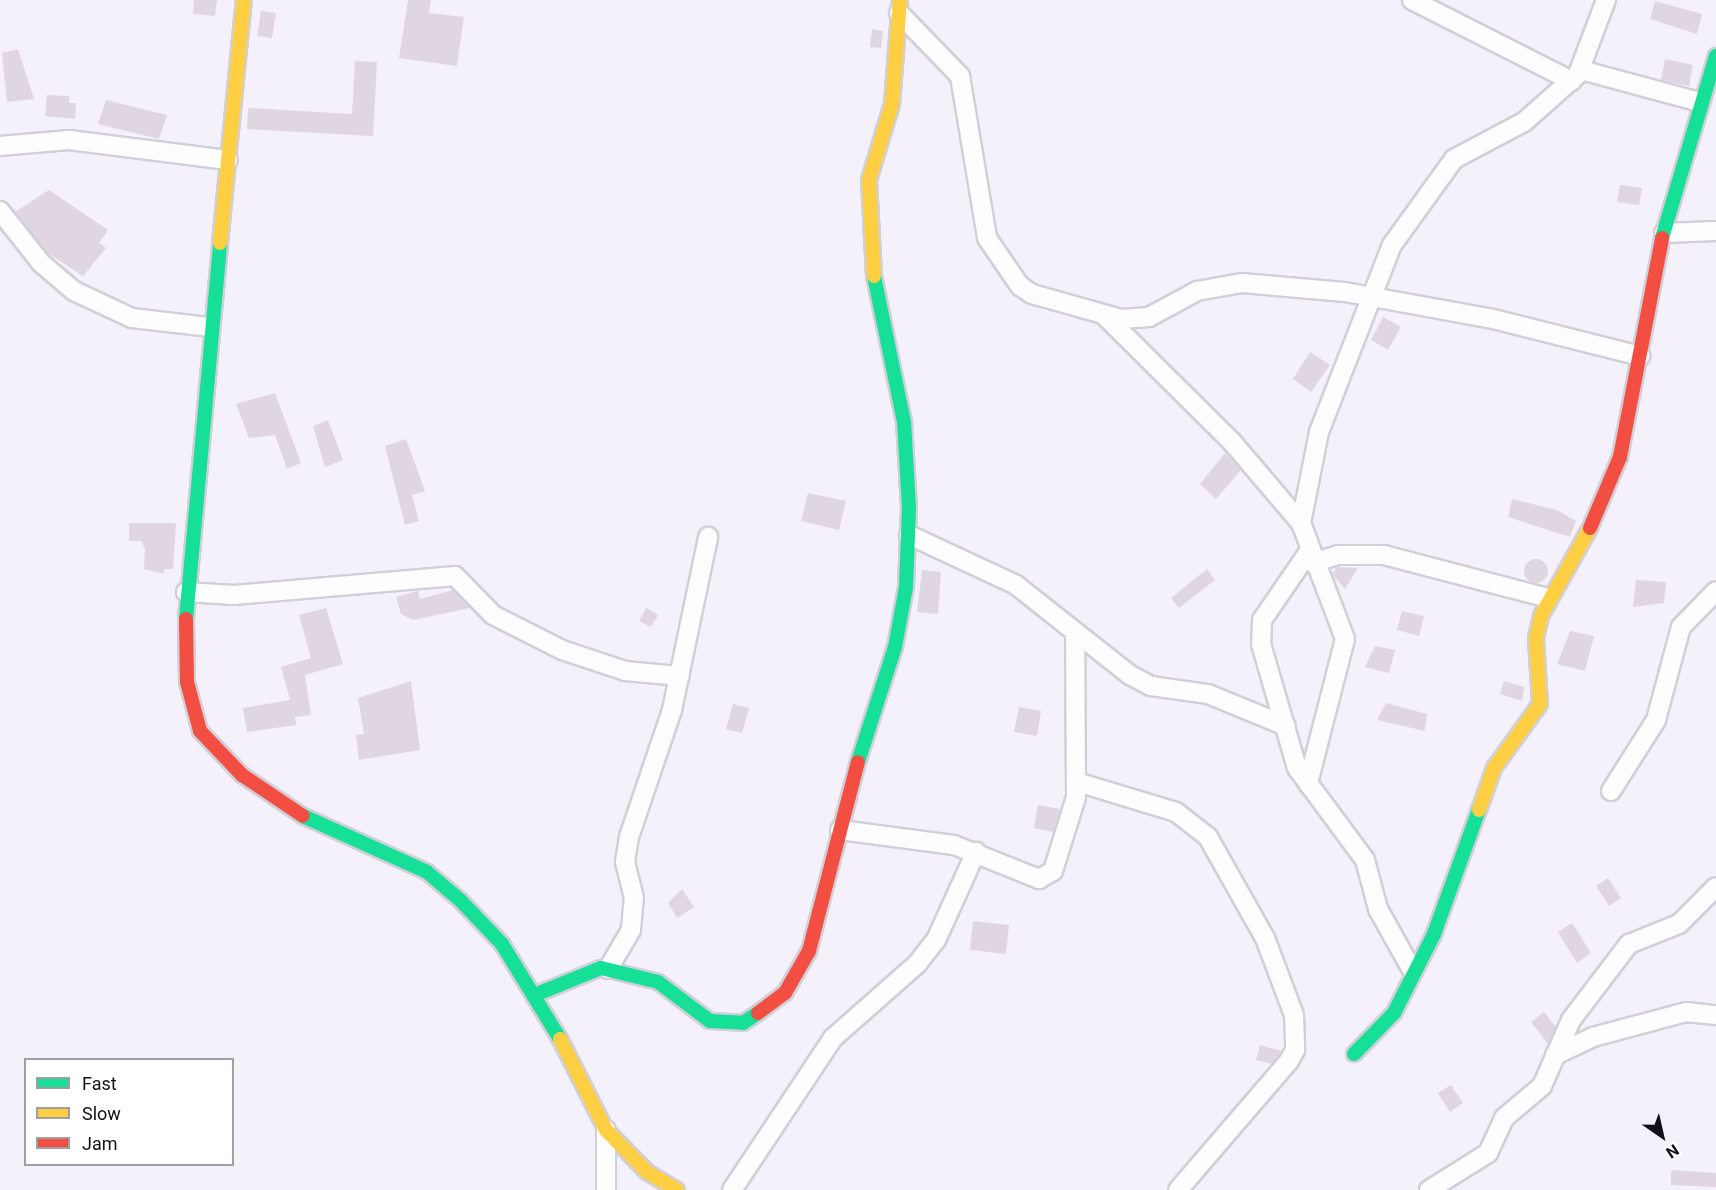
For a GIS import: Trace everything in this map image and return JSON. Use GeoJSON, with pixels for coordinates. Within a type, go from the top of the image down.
{"type":"FeatureCollection","features":[{"type":"Feature","properties":{"kind":"street"},"geometry":{"type":"LineString","coordinates":[[244,0],[210,327],[186,592],[188,682],[200,731],[242,775],[316,825],[427,872],[502,944],[537,994],[606,1130],[647,1172],[677,1190]]}},
{"type":"Feature","properties":{"kind":"street"},"geometry":{"type":"LineString","coordinates":[[1412,0],[1576,75],[1700,102]]}},
{"type":"Feature","properties":{"kind":"street"},"geometry":{"type":"LineString","coordinates":[[1301,523],[1318,432],[1392,245],[1442,171],[1469,147],[1524,122],[1576,75],[1606,0]]}},
{"type":"Feature","properties":{"kind":"street"},"geometry":{"type":"LineString","coordinates":[[899,7],[960,76],[983,221],[996,255],[1025,290],[1104,315],[1140,319],[1197,291],[1242,283],[1373,297],[1493,320],[1640,356]]}},
{"type":"Feature","properties":{"kind":"street"},"geometry":{"type":"LineString","coordinates":[[537,994],[608,969],[658,982],[710,1021],[743,1023],[758,1014],[801,971],[840,830],[895,647],[909,535],[904,422],[872,264],[868,214],[869,180],[889,119],[899,7]]}},
{"type":"Feature","properties":{"kind":"street"},"geometry":{"type":"LineString","coordinates":[[1354,1054],[1388,1022],[1412,970],[1434,934],[1494,768],[1540,704],[1536,638],[1548,598],[1571,567],[1608,488],[1629,423],[1664,233],[1700,102],[1716,56]]}},
{"type":"Feature","properties":{"kind":"street"},"geometry":{"type":"LineString","coordinates":[[0,146],[69,140],[228,160]]}},
{"type":"Feature","properties":{"kind":"street"},"geometry":{"type":"LineString","coordinates":[[0,211],[41,263],[74,291],[132,318],[210,327]]}},
{"type":"Feature","properties":{"kind":"street"},"geometry":{"type":"LineString","coordinates":[[1664,233],[1716,231]]}},
{"type":"Feature","properties":{"kind":"street"},"geometry":{"type":"LineString","coordinates":[[1104,315],[1225,435],[1301,523],[1312,556],[1341,620],[1345,656],[1321,721],[1308,783]]}},
{"type":"Feature","properties":{"kind":"street"},"geometry":{"type":"LineString","coordinates":[[909,535],[990,570],[1075,632],[1107,661],[1151,686],[1208,694],[1286,726]]}},
{"type":"Feature","properties":{"kind":"street"},"geometry":{"type":"LineString","coordinates":[[608,969],[631,930],[634,898],[625,862],[629,837],[680,675],[708,537]]}},
{"type":"Feature","properties":{"kind":"street"},"geometry":{"type":"LineString","coordinates":[[1412,970],[1384,924],[1365,860],[1293,759],[1259,631],[1272,602],[1312,556],[1384,555],[1548,598]]}},
{"type":"Feature","properties":{"kind":"street"},"geometry":{"type":"LineString","coordinates":[[186,592],[234,595],[455,576],[493,615],[562,650],[625,671],[680,675]]}},
{"type":"Feature","properties":{"kind":"street"},"geometry":{"type":"LineString","coordinates":[[1611,791],[1656,720],[1681,627],[1716,591]]}},
{"type":"Feature","properties":{"kind":"street"},"geometry":{"type":"LineString","coordinates":[[840,830],[931,839],[976,852],[1033,878],[1048,875],[1060,862],[1077,782],[1075,632]]}},
{"type":"Feature","properties":{"kind":"street"},"geometry":{"type":"LineString","coordinates":[[1077,782],[1176,812],[1203,831],[1265,938],[1294,1015],[1295,1050],[1289,1061],[1179,1190]]}},
{"type":"Feature","properties":{"kind":"street"},"geometry":{"type":"LineString","coordinates":[[732,1190],[833,1038],[917,964],[936,940],[976,852]]}},
{"type":"Feature","properties":{"kind":"street"},"geometry":{"type":"LineString","coordinates":[[1430,1190],[1488,1153],[1504,1118],[1542,1086],[1581,1005],[1629,944],[1679,924],[1716,887]]}},
{"type":"Feature","properties":{"kind":"street"},"geometry":{"type":"LineString","coordinates":[[1555,1055],[1593,1037],[1686,1012],[1716,1015]]}},
{"type":"Feature","properties":{"kind":"street"},"geometry":{"type":"LineString","coordinates":[[606,1130],[606,1190]]}},
{"type":"Feature","properties":{"kind":"building"},"geometry":{"type":"Polygon","coordinates":[[[194,0],[217,0],[215,16],[193,14],[194,0]]]}},
{"type":"Feature","properties":{"kind":"building"},"geometry":{"type":"Polygon","coordinates":[[[408,0],[431,0],[429,13],[464,17],[457,66],[399,58],[408,0]]]}},
{"type":"Feature","properties":{"kind":"building"},"geometry":{"type":"Polygon","coordinates":[[[1655,1],[1702,14],[1697,34],[1650,19],[1655,1]]]}},
{"type":"Feature","properties":{"kind":"building"},"geometry":{"type":"Polygon","coordinates":[[[261,11],[276,13],[272,38],[257,36],[261,11]]]}},
{"type":"Feature","properties":{"kind":"building"},"geometry":{"type":"Polygon","coordinates":[[[872,29],[883,31],[881,48],[870,47],[872,29]]]}},
{"type":"Feature","properties":{"kind":"building"},"geometry":{"type":"Polygon","coordinates":[[[18,49],[34,99],[7,102],[2,53],[18,49]]]}},
{"type":"Feature","properties":{"kind":"building"},"geometry":{"type":"Polygon","coordinates":[[[1665,59],[1693,65],[1689,86],[1661,80],[1665,59]]]}},
{"type":"Feature","properties":{"kind":"building"},"geometry":{"type":"Polygon","coordinates":[[[355,61],[377,62],[373,136],[247,129],[248,108],[352,114],[355,61]]]}},
{"type":"Feature","properties":{"kind":"building"},"geometry":{"type":"Polygon","coordinates":[[[47,95],[69,96],[69,103],[76,103],[75,119],[45,116],[47,95]]]}},
{"type":"Feature","properties":{"kind":"building"},"geometry":{"type":"Polygon","coordinates":[[[106,100],[167,115],[159,139],[98,124],[106,100]]]}},
{"type":"Feature","properties":{"kind":"building"},"geometry":{"type":"Polygon","coordinates":[[[1620,185],[1642,188],[1639,205],[1617,202],[1620,185]]]}},
{"type":"Feature","properties":{"kind":"building"},"geometry":{"type":"Polygon","coordinates":[[[49,190],[108,230],[99,243],[106,248],[83,276],[46,252],[15,212],[49,190]]]}},
{"type":"Feature","properties":{"kind":"building"},"geometry":{"type":"Polygon","coordinates":[[[1383,317],[1401,327],[1388,350],[1371,340],[1383,317]]]}},
{"type":"Feature","properties":{"kind":"building"},"geometry":{"type":"Polygon","coordinates":[[[1310,352],[1330,365],[1311,392],[1293,379],[1310,352]]]}},
{"type":"Feature","properties":{"kind":"building"},"geometry":{"type":"Polygon","coordinates":[[[275,393],[301,463],[287,469],[275,435],[249,438],[236,404],[275,393]]]}},
{"type":"Feature","properties":{"kind":"building"},"geometry":{"type":"Polygon","coordinates":[[[328,420],[343,460],[325,467],[313,426],[328,420]]]}},
{"type":"Feature","properties":{"kind":"building"},"geometry":{"type":"Polygon","coordinates":[[[406,439],[425,491],[412,495],[419,521],[405,525],[385,446],[406,439]]]}},
{"type":"Feature","properties":{"kind":"building"},"geometry":{"type":"Polygon","coordinates":[[[1225,453],[1241,470],[1216,499],[1200,484],[1225,453]]]}},
{"type":"Feature","properties":{"kind":"building"},"geometry":{"type":"Polygon","coordinates":[[[808,493],[846,501],[839,530],[801,521],[808,493]]]}},
{"type":"Feature","properties":{"kind":"building"},"geometry":{"type":"Polygon","coordinates":[[[1512,499],[1557,510],[1576,521],[1570,537],[1508,517],[1512,499]]]}},
{"type":"Feature","properties":{"kind":"building"},"geometry":{"type":"Polygon","coordinates":[[[129,523],[176,523],[173,569],[164,569],[164,574],[144,569],[145,548],[141,541],[129,541],[129,523]]]}},
{"type":"Feature","properties":{"kind":"building"},"geometry":{"type":"Polygon","coordinates":[[[1536,559],[1545,562],[1548,571],[1545,580],[1536,583],[1527,580],[1524,571],[1527,562],[1536,559]]]}},
{"type":"Feature","properties":{"kind":"building"},"geometry":{"type":"Polygon","coordinates":[[[1337,567],[1358,568],[1345,589],[1332,574],[1337,567]]]}},
{"type":"Feature","properties":{"kind":"building"},"geometry":{"type":"Polygon","coordinates":[[[1207,569],[1215,580],[1179,608],[1171,598],[1207,569]]]}},
{"type":"Feature","properties":{"kind":"building"},"geometry":{"type":"Polygon","coordinates":[[[922,570],[941,572],[938,614],[917,612],[922,570]]]}},
{"type":"Feature","properties":{"kind":"building"},"geometry":{"type":"Polygon","coordinates":[[[1636,580],[1666,582],[1664,603],[1633,607],[1636,580]]]}},
{"type":"Feature","properties":{"kind":"building"},"geometry":{"type":"Polygon","coordinates":[[[453,590],[470,608],[413,620],[401,614],[396,597],[418,591],[420,599],[453,590]]]}},
{"type":"Feature","properties":{"kind":"building"},"geometry":{"type":"Polygon","coordinates":[[[326,608],[343,664],[305,675],[311,715],[295,717],[296,725],[247,732],[243,708],[290,700],[281,667],[311,658],[299,615],[326,608]]]}},
{"type":"Feature","properties":{"kind":"building"},"geometry":{"type":"Polygon","coordinates":[[[646,608],[658,615],[651,627],[639,621],[646,608]]]}},
{"type":"Feature","properties":{"kind":"building"},"geometry":{"type":"Polygon","coordinates":[[[1402,611],[1424,616],[1419,636],[1397,630],[1402,611]]]}},
{"type":"Feature","properties":{"kind":"building"},"geometry":{"type":"Polygon","coordinates":[[[1570,631],[1594,636],[1585,671],[1557,664],[1570,631]]]}},
{"type":"Feature","properties":{"kind":"building"},"geometry":{"type":"Polygon","coordinates":[[[1375,646],[1395,650],[1389,673],[1365,667],[1375,646]]]}},
{"type":"Feature","properties":{"kind":"building"},"geometry":{"type":"Polygon","coordinates":[[[411,681],[420,750],[359,760],[356,735],[364,734],[358,698],[411,681]]]}},
{"type":"Feature","properties":{"kind":"building"},"geometry":{"type":"Polygon","coordinates":[[[1504,681],[1524,687],[1522,701],[1500,694],[1504,681]]]}},
{"type":"Feature","properties":{"kind":"building"},"geometry":{"type":"Polygon","coordinates":[[[1386,703],[1427,714],[1425,731],[1377,720],[1386,703]]]}},
{"type":"Feature","properties":{"kind":"building"},"geometry":{"type":"Polygon","coordinates":[[[733,704],[749,708],[742,733],[726,729],[733,704]]]}},
{"type":"Feature","properties":{"kind":"building"},"geometry":{"type":"Polygon","coordinates":[[[1019,707],[1041,711],[1037,736],[1014,732],[1019,707]]]}},
{"type":"Feature","properties":{"kind":"building"},"geometry":{"type":"Polygon","coordinates":[[[1038,805],[1060,809],[1053,832],[1034,828],[1038,805]]]}},
{"type":"Feature","properties":{"kind":"building"},"geometry":{"type":"Polygon","coordinates":[[[1608,878],[1621,898],[1609,906],[1596,886],[1608,878]]]}},
{"type":"Feature","properties":{"kind":"building"},"geometry":{"type":"Polygon","coordinates":[[[682,889],[694,907],[677,918],[668,903],[682,889]]]}},
{"type":"Feature","properties":{"kind":"building"},"geometry":{"type":"Polygon","coordinates":[[[973,921],[1009,925],[1006,954],[970,950],[973,921]]]}},
{"type":"Feature","properties":{"kind":"building"},"geometry":{"type":"Polygon","coordinates":[[[1572,923],[1591,953],[1577,963],[1558,932],[1572,923]]]}},
{"type":"Feature","properties":{"kind":"building"},"geometry":{"type":"Polygon","coordinates":[[[1544,1012],[1556,1027],[1548,1044],[1531,1022],[1544,1012]]]}},
{"type":"Feature","properties":{"kind":"building"},"geometry":{"type":"Polygon","coordinates":[[[1260,1045],[1281,1051],[1272,1064],[1256,1060],[1260,1045]]]}},
{"type":"Feature","properties":{"kind":"building"},"geometry":{"type":"Polygon","coordinates":[[[1451,1085],[1463,1103],[1450,1112],[1438,1093],[1451,1085]]]}},
{"type":"Feature","properties":{"kind":"building"},"geometry":{"type":"Polygon","coordinates":[[[1671,1170],[1716,1173],[1716,1187],[1671,1185],[1671,1170]]]}},
{"type":"Feature","properties":{"kind":"traffic: fast"},"geometry":{"type":"LineString","coordinates":[[1662,238],[1716,56]]}},
{"type":"Feature","properties":{"kind":"traffic: fast"},"geometry":{"type":"LineString","coordinates":[[186,619],[220,243]]}},
{"type":"Feature","properties":{"kind":"traffic: fast"},"geometry":{"type":"LineString","coordinates":[[858,762],[895,647],[906,587],[909,508],[904,422],[874,276]]}},
{"type":"Feature","properties":{"kind":"traffic: fast"},"geometry":{"type":"LineString","coordinates":[[1354,1054],[1394,1013],[1434,934],[1479,810]]}},
{"type":"Feature","properties":{"kind":"traffic: fast"},"geometry":{"type":"LineString","coordinates":[[303,816],[427,872],[460,900],[502,944],[560,1039]]}},
{"type":"Feature","properties":{"kind":"traffic: fast"},"geometry":{"type":"LineString","coordinates":[[537,994],[601,968],[658,982],[710,1021],[743,1023],[758,1013]]}},
{"type":"Feature","properties":{"kind":"traffic: slow"},"geometry":{"type":"LineString","coordinates":[[220,243],[244,0]]}},
{"type":"Feature","properties":{"kind":"traffic: slow"},"geometry":{"type":"LineString","coordinates":[[874,276],[869,180],[892,104],[900,0]]}},
{"type":"Feature","properties":{"kind":"traffic: slow"},"geometry":{"type":"LineString","coordinates":[[1479,810],[1494,768],[1540,704],[1536,638],[1541,616],[1590,528]]}},
{"type":"Feature","properties":{"kind":"traffic: slow"},"geometry":{"type":"LineString","coordinates":[[560,1039],[606,1130],[647,1172],[677,1190]]}},
{"type":"Feature","properties":{"kind":"traffic: jam"},"geometry":{"type":"LineString","coordinates":[[1590,528],[1620,457],[1662,238]]}},
{"type":"Feature","properties":{"kind":"traffic: jam"},"geometry":{"type":"LineString","coordinates":[[186,619],[187,682],[200,731],[242,775],[303,816]]}},
{"type":"Feature","properties":{"kind":"traffic: jam"},"geometry":{"type":"LineString","coordinates":[[758,1013],[785,993],[809,951],[858,762]]}}]}
